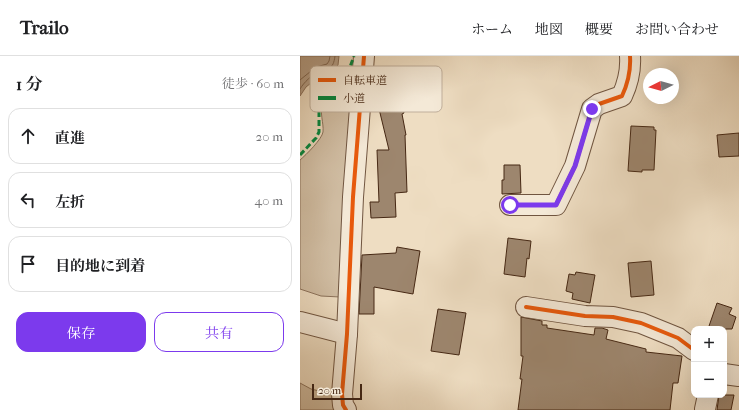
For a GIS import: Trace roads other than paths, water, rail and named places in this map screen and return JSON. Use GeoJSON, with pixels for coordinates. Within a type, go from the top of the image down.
{"type":"FeatureCollection","features":[{"type":"Feature","properties":{"kind":"street"},"geometry":{"type":"LineString","coordinates":[[363,66],[364,56]]}},
{"type":"Feature","properties":{"kind":"street"},"geometry":{"type":"LineString","coordinates":[[510,205],[556,205],[575,166],[592,109],[599,104],[622,96],[627,84],[631,67],[630,56]]}},
{"type":"Feature","properties":{"kind":"street"},"geometry":{"type":"LineString","coordinates":[[346,410],[343,405],[342,394],[347,334],[353,197],[360,112]]}},
{"type":"Feature","properties":{"kind":"street"},"geometry":{"type":"LineString","coordinates":[[526,307],[640,323],[678,338],[691,348]]}},
{"type":"Feature","properties":{"kind":"street"},"geometry":{"type":"LineString","coordinates":[[300,322],[347,334]]}},
{"type":"Feature","properties":{"kind":"street"},"geometry":{"type":"LineString","coordinates":[[727,374],[739,376]]}},
{"type":"Feature","properties":{"kind":"water"},"geometry":{"type":"Polygon","coordinates":[[[300,56],[339,56],[337,66],[310,66],[310,84],[300,96],[300,56]]]}}]}
